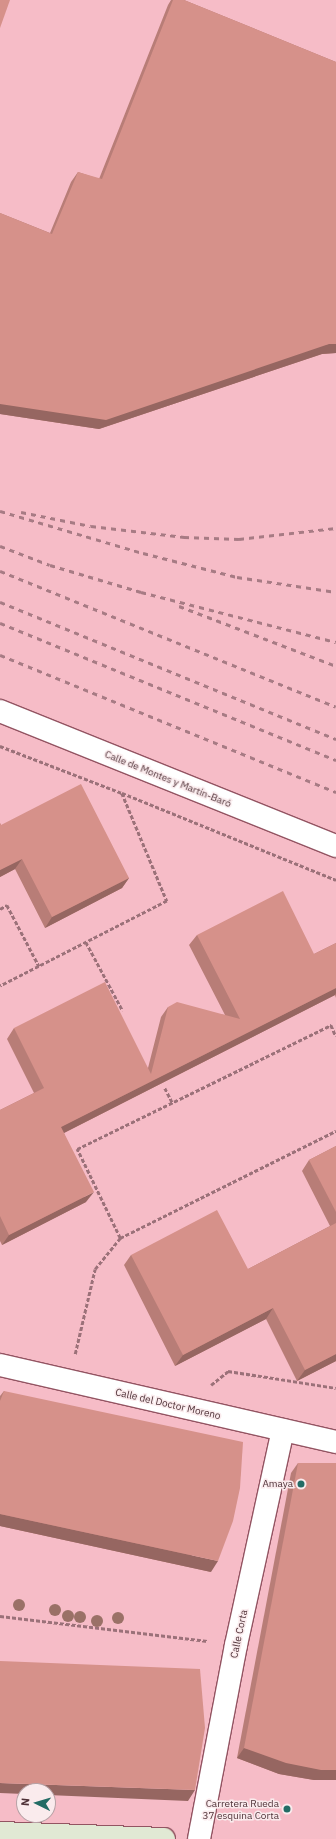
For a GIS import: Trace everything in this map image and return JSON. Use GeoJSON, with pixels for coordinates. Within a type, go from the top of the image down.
{"type":"FeatureCollection","features":[{"type":"Feature","properties":{"kind":"street","name":"Calle de Montes y Martín-Baró"},"geometry":{"type":"LineString","coordinates":[[0,711],[336,846]]}},
{"type":"Feature","properties":{"kind":"street","name":"Calle del Doctor Moreno"},"geometry":{"type":"LineString","coordinates":[[0,1365],[336,1442]]}},
{"type":"Feature","properties":{"kind":"street","name":"Calle Corta"},"geometry":{"type":"LineString","coordinates":[[199,1839],[236,1645],[283,1430]]}},
{"type":"Feature","properties":{"kind":"street"},"geometry":{"type":"LineString","coordinates":[[0,1833],[164,1839]]}},
{"type":"Feature","properties":{"kind":"path"},"geometry":{"type":"LineString","coordinates":[[0,746],[122,793],[336,880]]}},
{"type":"Feature","properties":{"kind":"path"},"geometry":{"type":"LineString","coordinates":[[0,986],[167,901],[122,793]]}},
{"type":"Feature","properties":{"kind":"path"},"geometry":{"type":"LineString","coordinates":[[0,909],[7,905],[39,966]]}},
{"type":"Feature","properties":{"kind":"path"},"geometry":{"type":"LineString","coordinates":[[86,942],[123,1012]]}},
{"type":"Feature","properties":{"kind":"path"},"geometry":{"type":"LineString","coordinates":[[120,1238],[77,1149],[330,1025],[336,1036]]}},
{"type":"Feature","properties":{"kind":"path"},"geometry":{"type":"LineString","coordinates":[[165,1088],[172,1102]]}},
{"type":"Feature","properties":{"kind":"path"},"geometry":{"type":"LineString","coordinates":[[69,1381],[95,1269],[120,1238],[336,1131]]}},
{"type":"Feature","properties":{"kind":"path"},"geometry":{"type":"LineString","coordinates":[[185,1408],[228,1371],[336,1388]]}},
{"type":"Feature","properties":{"kind":"path"},"geometry":{"type":"LineString","coordinates":[[0,1616],[236,1645]]}},
{"type":"Feature","properties":{"kind":"building"},"geometry":{"type":"Polygon","coordinates":[[[0,0],[10,0],[0,28],[0,0]]]}},
{"type":"Feature","properties":{"kind":"building"},"geometry":{"type":"Polygon","coordinates":[[[173,0],[184,0],[336,62],[336,344],[329,344],[106,420],[0,404],[0,213],[52,234],[78,172],[102,179],[173,0]]]}},
{"type":"Feature","properties":{"kind":"building"},"geometry":{"type":"Polygon","coordinates":[[[81,784],[129,878],[52,917],[22,859],[0,870],[0,823],[1,825],[81,784]]]}},
{"type":"Feature","properties":{"kind":"building"},"geometry":{"type":"Polygon","coordinates":[[[283,891],[314,954],[336,943],[336,988],[61,1127],[94,1192],[9,1235],[0,1216],[0,1110],[44,1088],[14,1028],[105,982],[151,1074],[168,1007],[177,1002],[240,1019],[197,935],[283,891]]]}},
{"type":"Feature","properties":{"kind":"building"},"geometry":{"type":"Polygon","coordinates":[[[336,1146],[336,1212],[309,1160],[336,1146]]]}},
{"type":"Feature","properties":{"kind":"building"},"geometry":{"type":"Polygon","coordinates":[[[217,1210],[248,1269],[336,1223],[336,1354],[305,1370],[273,1308],[183,1355],[131,1255],[217,1210]]]}},
{"type":"Feature","properties":{"kind":"building"},"geometry":{"type":"Polygon","coordinates":[[[4,1391],[243,1442],[240,1488],[233,1521],[218,1561],[0,1514],[0,1401],[4,1391]]]}},
{"type":"Feature","properties":{"kind":"building"},"geometry":{"type":"Polygon","coordinates":[[[298,1463],[336,1463],[336,1770],[321,1770],[286,1763],[244,1748],[298,1463]]]}},
{"type":"Feature","properties":{"kind":"building"},"geometry":{"type":"Polygon","coordinates":[[[0,1661],[200,1669],[205,1728],[195,1790],[56,1785],[56,1783],[0,1783],[0,1661]]]}},
{"type":"Feature","properties":{"kind":"railway"},"geometry":{"type":"LineString","coordinates":[[0,511],[143,553],[237,577],[336,592]]}},
{"type":"Feature","properties":{"kind":"railway"},"geometry":{"type":"LineString","coordinates":[[21,512],[91,526],[184,537],[239,539],[336,528]]}},
{"type":"Feature","properties":{"kind":"railway"},"geometry":{"type":"LineString","coordinates":[[0,546],[50,565],[141,592],[336,642]]}},
{"type":"Feature","properties":{"kind":"railway"},"geometry":{"type":"LineString","coordinates":[[0,571],[336,707]]}},
{"type":"Feature","properties":{"kind":"railway"},"geometry":{"type":"LineString","coordinates":[[0,602],[336,739]]}},
{"type":"Feature","properties":{"kind":"railway"},"geometry":{"type":"LineString","coordinates":[[179,606],[336,666]]}},
{"type":"Feature","properties":{"kind":"railway"},"geometry":{"type":"LineString","coordinates":[[0,623],[336,760]]}},
{"type":"Feature","properties":{"kind":"railway"},"geometry":{"type":"LineString","coordinates":[[0,655],[336,792]]}},
{"type":"Feature","properties":{"kind":"place","name":"Amaya"},"geometry":{"type":"Point","coordinates":[301,1484]}},
{"type":"Feature","properties":{"kind":"place","name":"Carretera Rueda 37 esquina Corta"},"geometry":{"type":"Point","coordinates":[287,1809]}}]}
